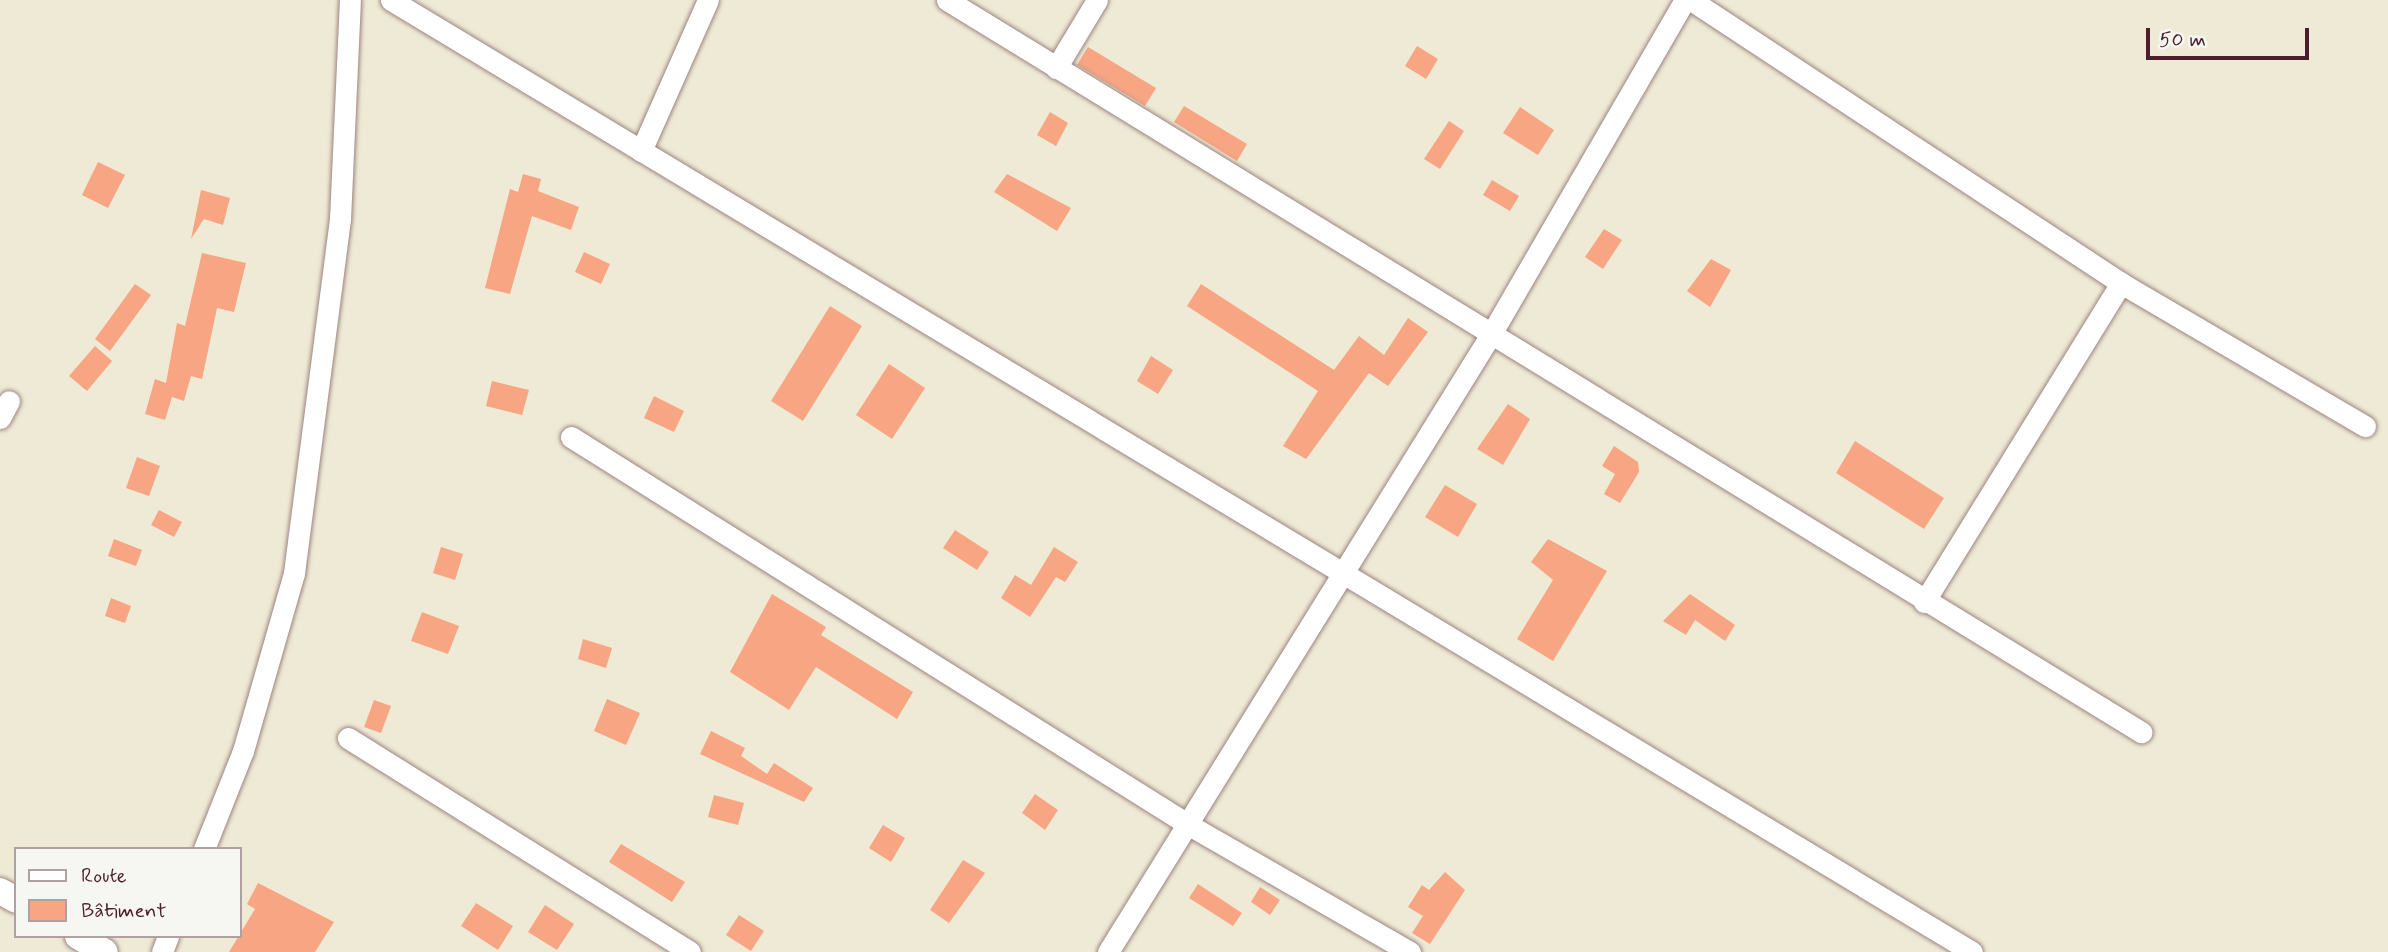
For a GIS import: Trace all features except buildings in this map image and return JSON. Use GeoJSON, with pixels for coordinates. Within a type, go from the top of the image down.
{"type":"FeatureCollection","features":[{"type":"Feature","properties":{"kind":"main road"},"geometry":{"type":"LineString","coordinates":[[81,938],[105,952]]}},
{"type":"Feature","properties":{"kind":"street"},"geometry":{"type":"LineString","coordinates":[[205,847],[243,751],[294,573],[340,219],[350,0]]}},
{"type":"Feature","properties":{"kind":"street"},"geometry":{"type":"LineString","coordinates":[[391,0],[1972,952]]}},
{"type":"Feature","properties":{"kind":"street"},"geometry":{"type":"LineString","coordinates":[[641,151],[708,0]]}},
{"type":"Feature","properties":{"kind":"street"},"geometry":{"type":"LineString","coordinates":[[947,0],[1924,602],[2140,732]]}},
{"type":"Feature","properties":{"kind":"street"},"geometry":{"type":"LineString","coordinates":[[1056,68],[1097,0]]}},
{"type":"Feature","properties":{"kind":"street"},"geometry":{"type":"LineString","coordinates":[[1108,952],[1344,575],[1490,335],[1685,0]]}},
{"type":"Feature","properties":{"kind":"street"},"geometry":{"type":"LineString","coordinates":[[1691,0],[2121,283],[2365,426]]}},
{"type":"Feature","properties":{"kind":"street"},"geometry":{"type":"LineString","coordinates":[[1924,602],[2121,283]]}},
{"type":"Feature","properties":{"kind":"street"},"geometry":{"type":"LineString","coordinates":[[571,437],[1189,825],[1410,952]]}},
{"type":"Feature","properties":{"kind":"street"},"geometry":{"type":"LineString","coordinates":[[348,738],[690,952]]}}]}
